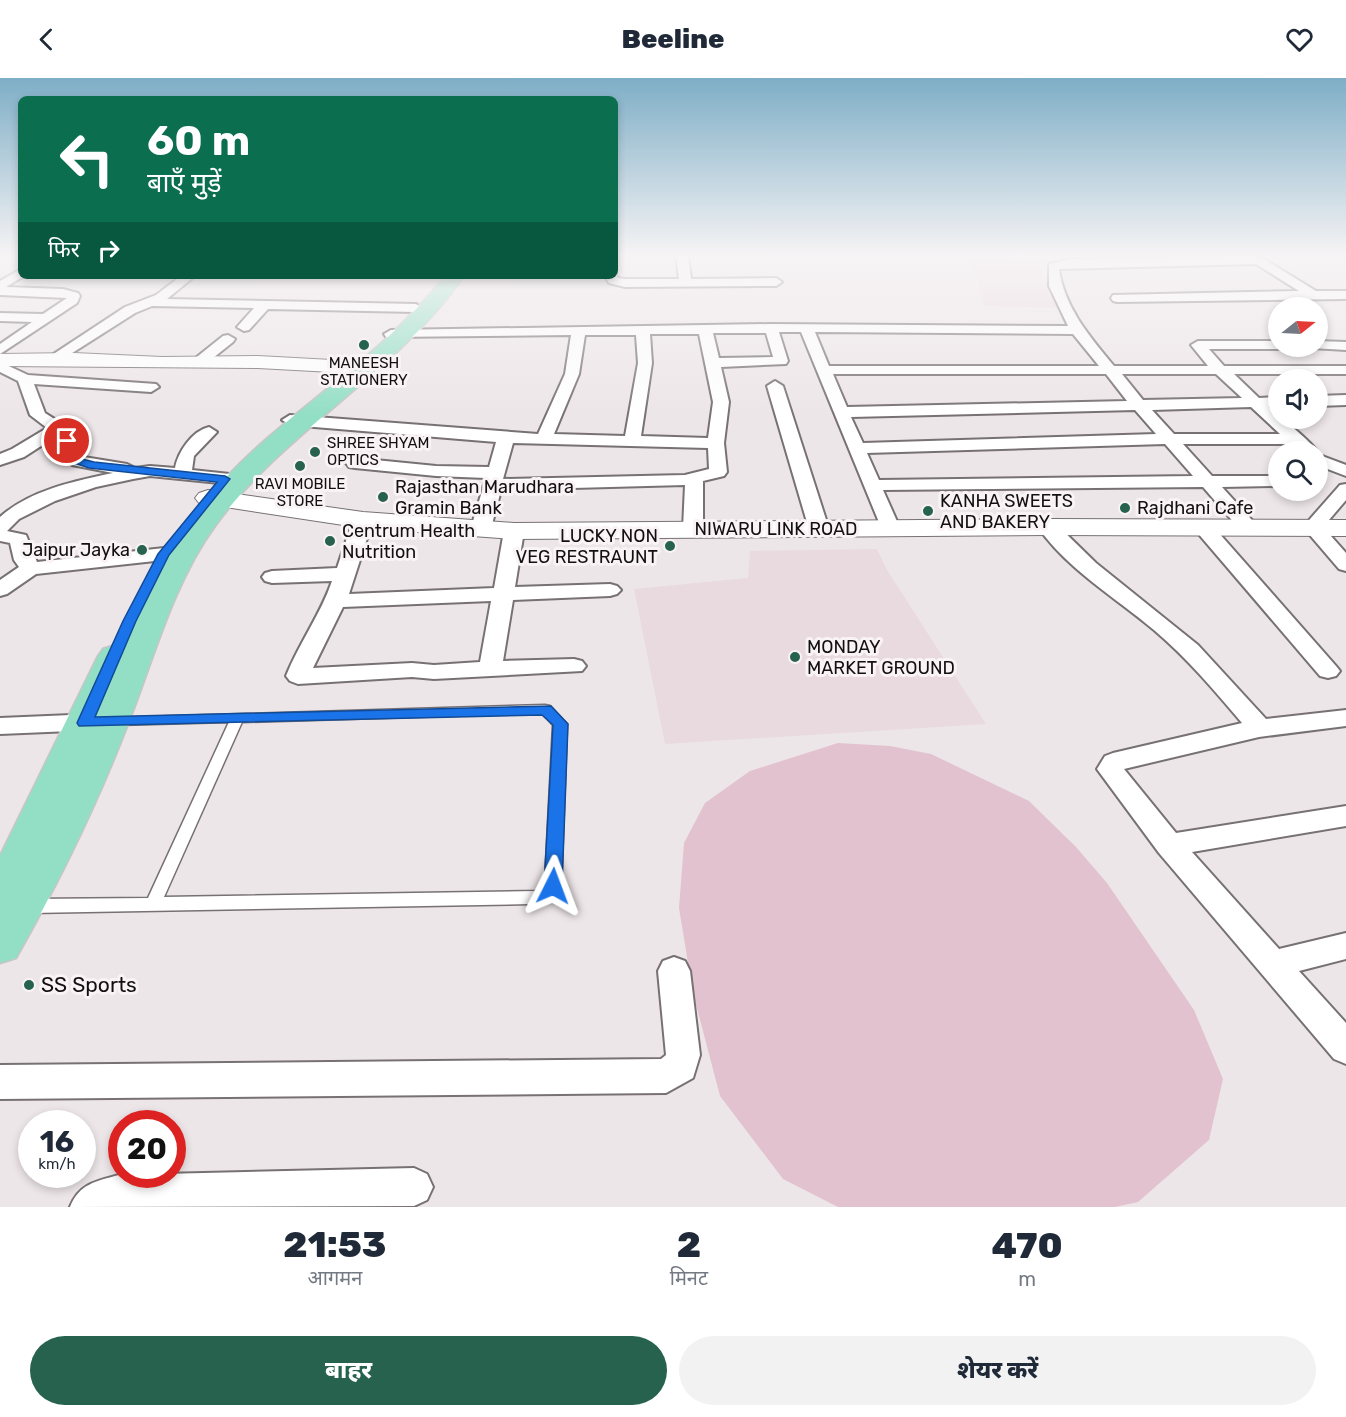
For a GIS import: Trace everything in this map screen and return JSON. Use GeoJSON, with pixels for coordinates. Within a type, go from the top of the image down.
{"type":"FeatureCollection","features":[{"type":"Feature","properties":{"kind":"main road"},"geometry":{"type":"LineString","coordinates":[[404,325],[417,309]]}},
{"type":"Feature","properties":{"kind":"main road"},"geometry":{"type":"LineString","coordinates":[[0,944],[11,900],[50,858],[98,722],[130,621],[164,554],[223,489],[297,420],[362,367],[421,309]]}},
{"type":"Feature","properties":{"kind":"main road"},"geometry":{"type":"LineString","coordinates":[[98,722],[179,563],[223,489]]}},
{"type":"Feature","properties":{"kind":"street"},"geometry":{"type":"LineString","coordinates":[[0,350],[57,309]]}},
{"type":"Feature","properties":{"kind":"street"},"geometry":{"type":"LineString","coordinates":[[53,359],[134,309]]}},
{"type":"Feature","properties":{"kind":"street"},"geometry":{"type":"LineString","coordinates":[[244,327],[261,309]]}},
{"type":"Feature","properties":{"kind":"street"},"geometry":{"type":"LineString","coordinates":[[290,309],[404,325],[579,331],[771,328],[1077,330]]}},
{"type":"Feature","properties":{"kind":"street"},"geometry":{"type":"LineString","coordinates":[[1066,309],[1077,330],[1110,371],[1250,529]]}},
{"type":"Feature","properties":{"kind":"street"},"geometry":{"type":"LineString","coordinates":[[0,317],[44,318]]}},
{"type":"Feature","properties":{"kind":"street"},"geometry":{"type":"LineString","coordinates":[[713,363],[781,361],[771,328]]}},
{"type":"Feature","properties":{"kind":"street"},"geometry":{"type":"LineString","coordinates":[[806,328],[890,528]]}},
{"type":"Feature","properties":{"kind":"street"},"geometry":{"type":"LineString","coordinates":[[355,463],[495,479],[694,478],[718,472],[716,443],[721,402],[705,329]]}},
{"type":"Feature","properties":{"kind":"street"},"geometry":{"type":"LineString","coordinates":[[632,441],[645,363],[643,330]]}},
{"type":"Feature","properties":{"kind":"street"},"geometry":{"type":"LineString","coordinates":[[544,439],[572,374],[579,331]]}},
{"type":"Feature","properties":{"kind":"street"},"geometry":{"type":"LineString","coordinates":[[198,363],[228,339]]}},
{"type":"Feature","properties":{"kind":"street"},"geometry":{"type":"LineString","coordinates":[[1268,345],[1198,345],[1219,369],[1299,441]]}},
{"type":"Feature","properties":{"kind":"street"},"geometry":{"type":"LineString","coordinates":[[1328,345],[1346,346]]}},
{"type":"Feature","properties":{"kind":"street"},"geometry":{"type":"LineString","coordinates":[[0,360],[258,362],[362,367]]}},
{"type":"Feature","properties":{"kind":"street"},"geometry":{"type":"LineString","coordinates":[[0,366],[25,379],[151,387]]}},
{"type":"Feature","properties":{"kind":"street"},"geometry":{"type":"LineString","coordinates":[[824,370],[1346,370]]}},
{"type":"Feature","properties":{"kind":"street"},"geometry":{"type":"LineString","coordinates":[[25,379],[38,415],[58,428],[78,461],[93,465],[183,474],[223,489]]}},
{"type":"Feature","properties":{"kind":"street"},"geometry":{"type":"LineString","coordinates":[[775,386],[819,529]]}},
{"type":"Feature","properties":{"kind":"street"},"geometry":{"type":"LineString","coordinates":[[1328,401],[1346,400]]}},
{"type":"Feature","properties":{"kind":"street"},"geometry":{"type":"LineString","coordinates":[[841,412],[1268,402]]}},
{"type":"Feature","properties":{"kind":"street"},"geometry":{"type":"LineString","coordinates":[[297,420],[506,438],[716,443]]}},
{"type":"Feature","properties":{"kind":"street"},"geometry":{"type":"LineString","coordinates":[[0,460],[18,453],[58,428]]}},
{"type":"Feature","properties":{"kind":"street"},"geometry":{"type":"LineString","coordinates":[[183,474],[186,455],[209,432]]}},
{"type":"Feature","properties":{"kind":"street"},"geometry":{"type":"LineString","coordinates":[[481,528],[506,438]]}},
{"type":"Feature","properties":{"kind":"street"},"geometry":{"type":"LineString","coordinates":[[856,448],[1170,439],[1268,443]]}},
{"type":"Feature","properties":{"kind":"street"},"geometry":{"type":"LineString","coordinates":[[1328,464],[1346,471]]}},
{"type":"Feature","properties":{"kind":"street"},"geometry":{"type":"LineString","coordinates":[[0,527],[7,518],[60,492],[150,471]]}},
{"type":"Feature","properties":{"kind":"street"},"geometry":{"type":"LineString","coordinates":[[693,529],[694,478]]}},
{"type":"Feature","properties":{"kind":"street"},"geometry":{"type":"LineString","coordinates":[[872,485],[1268,481]]}},
{"type":"Feature","properties":{"kind":"street","name":"NIWARU LINK ROAD"},"geometry":{"type":"LineString","coordinates":[[223,489],[363,520],[514,531],[1048,527],[1346,528]]}},
{"type":"Feature","properties":{"kind":"street"},"geometry":{"type":"LineString","coordinates":[[1346,489],[1313,527],[1346,565]]}},
{"type":"Feature","properties":{"kind":"street"},"geometry":{"type":"LineString","coordinates":[[363,520],[336,601],[306,655],[298,676],[412,670],[434,672],[573,666]]}},
{"type":"Feature","properties":{"kind":"street"},"geometry":{"type":"LineString","coordinates":[[1048,527],[1063,546],[1088,568],[1198,656],[1261,729]]}},
{"type":"Feature","properties":{"kind":"street"},"geometry":{"type":"LineString","coordinates":[[1203,528],[1328,671]]}},
{"type":"Feature","properties":{"kind":"street"},"geometry":{"type":"LineString","coordinates":[[490,669],[505,594],[514,531]]}},
{"type":"Feature","properties":{"kind":"street"},"geometry":{"type":"LineString","coordinates":[[0,535],[19,538],[24,560],[31,568]]}},
{"type":"Feature","properties":{"kind":"street"},"geometry":{"type":"LineString","coordinates":[[0,590],[31,568],[164,554]]}},
{"type":"Feature","properties":{"kind":"street"},"geometry":{"type":"LineString","coordinates":[[272,577],[345,574]]}},
{"type":"Feature","properties":{"kind":"street"},"geometry":{"type":"LineString","coordinates":[[336,601],[610,590]]}},
{"type":"Feature","properties":{"kind":"street"},"geometry":{"type":"LineString","coordinates":[[1346,718],[1330,718],[1261,729],[1114,763],[1110,769],[1169,845],[1346,1048]]}},
{"type":"Feature","properties":{"kind":"street"},"geometry":{"type":"LineString","coordinates":[[0,726],[98,722]]}},
{"type":"Feature","properties":{"kind":"street"},"geometry":{"type":"LineString","coordinates":[[1169,845],[1346,816]]}},
{"type":"Feature","properties":{"kind":"street"},"geometry":{"type":"LineString","coordinates":[[1275,964],[1346,946]]}},
{"type":"Feature","properties":{"kind":"street"},"geometry":{"type":"LineString","coordinates":[[0,1082],[666,1076],[681,1066],[683,1054],[674,971]]}},
{"type":"Feature","properties":{"kind":"street"},"geometry":{"type":"LineString","coordinates":[[89,1207],[105,1198],[119,1194],[414,1188]]}},
{"type":"Feature","properties":{"kind":"lane"},"geometry":{"type":"LineString","coordinates":[[11,900],[153,904],[531,898],[540,896],[553,886],[561,724],[545,710],[98,722]]}},
{"type":"Feature","properties":{"kind":"lane"},"geometry":{"type":"LineString","coordinates":[[153,904],[238,717]]}},
{"type":"Feature","properties":{"kind":"shaded area","name":"MONDAY MARKET GROUND"},"geometry":{"type":"Polygon","coordinates":[[[877,549],[887,570],[986,724],[665,744],[634,589],[748,578],[750,551],[877,549]]]}},
{"type":"Feature","properties":{"kind":"shaded area"},"geometry":{"type":"Polygon","coordinates":[[[838,743],[890,746],[931,754],[1029,801],[1076,847],[1107,883],[1194,1010],[1223,1079],[1209,1140],[1138,1202],[1115,1207],[838,1207],[783,1179],[720,1096],[693,993],[679,908],[684,843],[705,803],[750,771],[838,743]]]}},
{"type":"Feature","properties":{"kind":"place","name":"MANEESH STATIONERY"},"geometry":{"type":"Point","coordinates":[364,345]}},
{"type":"Feature","properties":{"kind":"place","name":"SHREE SHYAM OPTICS"},"geometry":{"type":"Point","coordinates":[315,452]}},
{"type":"Feature","properties":{"kind":"place","name":"RAVI MOBILE STORE"},"geometry":{"type":"Point","coordinates":[300,466]}},
{"type":"Feature","properties":{"kind":"place","name":"Rajasthan Marudhara Gramin Bank"},"geometry":{"type":"Point","coordinates":[383,497]}},
{"type":"Feature","properties":{"kind":"place","name":"Rajdhani Cafe"},"geometry":{"type":"Point","coordinates":[1125,508]}},
{"type":"Feature","properties":{"kind":"place","name":"KANHA SWEETS AND BAKERY"},"geometry":{"type":"Point","coordinates":[928,511]}},
{"type":"Feature","properties":{"kind":"place","name":"Centrum Health Nutrition"},"geometry":{"type":"Point","coordinates":[330,541]}},
{"type":"Feature","properties":{"kind":"place","name":"LUCKY NON VEG RESTRAUNT"},"geometry":{"type":"Point","coordinates":[670,546]}},
{"type":"Feature","properties":{"kind":"place","name":"Jaipur Jayka"},"geometry":{"type":"Point","coordinates":[142,550]}},
{"type":"Feature","properties":{"kind":"place","name":"MONDAY MARKET GROUND"},"geometry":{"type":"Point","coordinates":[795,657]}},
{"type":"Feature","properties":{"kind":"place","name":"SS Sports"},"geometry":{"type":"Point","coordinates":[29,985]}},
{"type":"Feature","properties":{"kind":"route"},"geometry":{"type":"LineString","coordinates":[[67,441],[78,461],[93,465],[225,479],[164,554],[130,621],[85,723],[545,710],[561,724],[553,886]]}}]}
